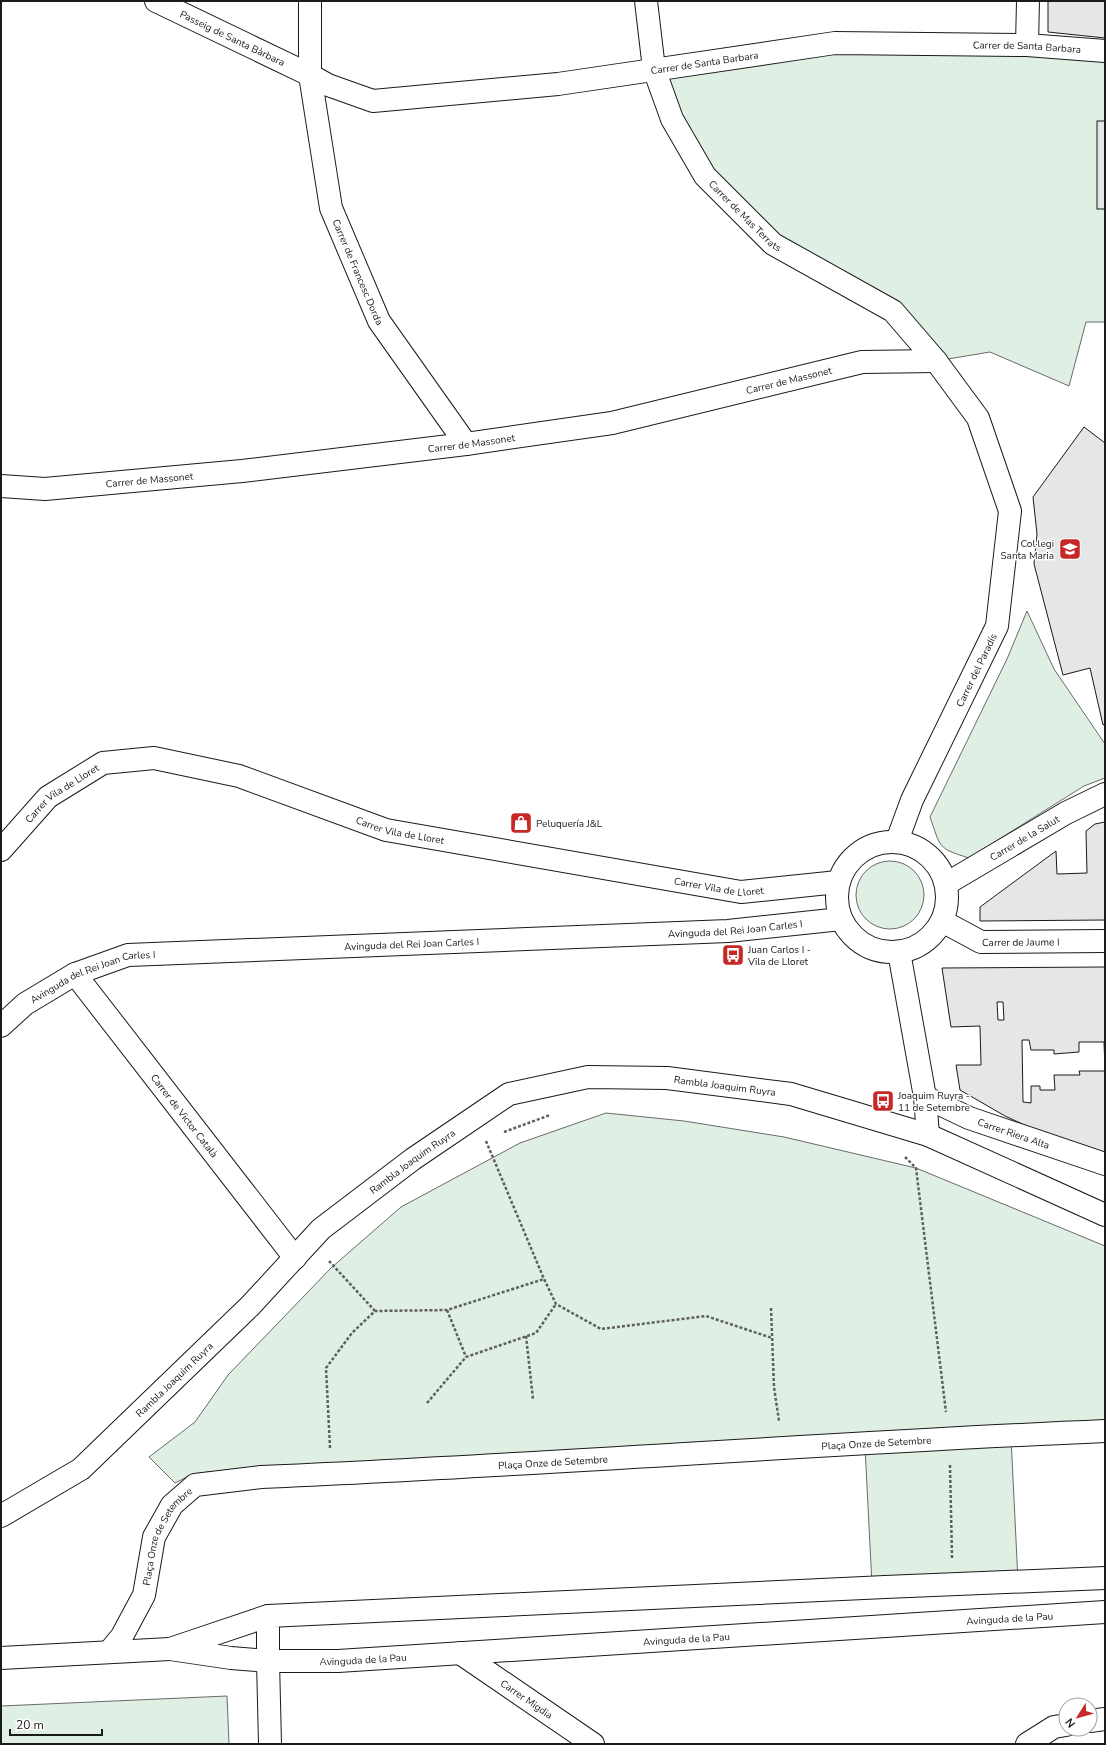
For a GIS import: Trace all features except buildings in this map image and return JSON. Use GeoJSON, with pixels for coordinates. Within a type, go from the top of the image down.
{"type":"FeatureCollection","features":[{"type":"Feature","properties":{"kind":"street","name":"Passeig de Santa Bàrbara"},"geometry":{"type":"LineString","coordinates":[[156,1],[310,74]]}},
{"type":"Feature","properties":{"kind":"street","name":"Carrer de Francesc Dorda"},"geometry":{"type":"LineString","coordinates":[[310,1],[310,74],[331,208],[379,321],[466,444]]}},
{"type":"Feature","properties":{"kind":"street","name":"Carrer de Mas Terrats"},"geometry":{"type":"LineString","coordinates":[[646,1],[654,69],[672,119],[705,176],[773,244],[893,312],[936,362]]}},
{"type":"Feature","properties":{"kind":"street"},"geometry":{"type":"LineString","coordinates":[[1027,45],[1028,1]]}},
{"type":"Feature","properties":{"kind":"street","name":"Carrer de Santa Barbara"},"geometry":{"type":"LineString","coordinates":[[310,74],[328,85],[373,101],[558,84],[835,43],[1027,45],[1105,51]]}},
{"type":"Feature","properties":{"kind":"street","name":"Carrer de Massonet"},"geometry":{"type":"LineString","coordinates":[[1,486],[45,489],[234,472],[466,444],[612,423],[862,362],[936,362]]}},
{"type":"Feature","properties":{"kind":"street","name":"Carrer del Paradís"},"geometry":{"type":"LineString","coordinates":[[896,841],[912,800],[997,626],[1010,511],[978,418],[936,362]]}},
{"type":"Feature","properties":{"kind":"street","name":"Carrer Vila de Lloret"},"geometry":{"type":"LineString","coordinates":[[1,850],[48,797],[103,763],[154,758],[239,776],[386,830],[741,892],[838,882]]}},
{"type":"Feature","properties":{"kind":"street","name":"Carrer de la Salut"},"geometry":{"type":"LineString","coordinates":[[946,884],[1066,813],[1105,794]]}},
{"type":"Feature","properties":{"kind":"street"},"geometry":{"type":"LineString","coordinates":[[896,841],[910,844],[923,851],[934,860],[941,871],[946,884],[947,897],[942,921],[929,938],[910,949],[900,952],[882,951],[865,945],[851,934],[841,919],[837,901],[838,882],[847,865],[860,851],[877,843],[896,841]]}},
{"type":"Feature","properties":{"kind":"street","name":"Avinguda del Rei Joan Carles I"},"geometry":{"type":"LineString","coordinates":[[1,1026],[25,1004],[75,974],[128,955],[728,931],[841,919]]}},
{"type":"Feature","properties":{"kind":"street","name":"Carrer de Jaume I"},"geometry":{"type":"LineString","coordinates":[[942,921],[980,942],[1105,941]]}},
{"type":"Feature","properties":{"kind":"street"},"geometry":{"type":"LineString","coordinates":[[900,952],[925,1097],[918,1132],[1105,1215]]}},
{"type":"Feature","properties":{"kind":"street","name":"Carrer de Victor Català"},"geometry":{"type":"LineString","coordinates":[[75,974],[294,1258]]}},
{"type":"Feature","properties":{"kind":"street","name":"Rambla Joaquim Ruyra"},"geometry":{"type":"LineString","coordinates":[[1,1516],[81,1469],[250,1306],[321,1229],[413,1159],[509,1094],[588,1077],[667,1078],[791,1094],[918,1132]]}},
{"type":"Feature","properties":{"kind":"street","name":"Carrer Riera Alta"},"geometry":{"type":"LineString","coordinates":[[925,1097],[969,1118],[1105,1164]]}},
{"type":"Feature","properties":{"kind":"street","name":"Plaça Onze de Setembre"},"geometry":{"type":"LineString","coordinates":[[108,1652],[122,1636],[144,1595],[154,1537],[172,1506],[195,1485],[261,1477],[1105,1431]]}},
{"type":"Feature","properties":{"kind":"street","name":"Avinguda de la Pau"},"geometry":{"type":"LineString","coordinates":[[170,1649],[268,1616],[1105,1578]]}},
{"type":"Feature","properties":{"kind":"street","name":"Avinguda de la Pau"},"geometry":{"type":"LineString","coordinates":[[1,1658],[170,1649],[231,1658],[268,1661],[338,1661],[1105,1612]]}},
{"type":"Feature","properties":{"kind":"street"},"geometry":{"type":"LineString","coordinates":[[268,1616],[270,1744]]}},
{"type":"Feature","properties":{"kind":"street","name":"Carrer Migdia"},"geometry":{"type":"LineString","coordinates":[[460,1653],[593,1744]]}},
{"type":"Feature","properties":{"kind":"street"},"geometry":{"type":"LineString","coordinates":[[1027,1744],[1054,1727],[1058,1726]]}},
{"type":"Feature","properties":{"kind":"path"},"geometry":{"type":"LineString","coordinates":[[500,1134],[551,1114]]}},
{"type":"Feature","properties":{"kind":"path"},"geometry":{"type":"LineString","coordinates":[[918,1132],[901,1154],[916,1168],[950,1439],[952,1584]]}},
{"type":"Feature","properties":{"kind":"path"},"geometry":{"type":"LineString","coordinates":[[479,1142],[492,1137]]}},
{"type":"Feature","properties":{"kind":"path"},"geometry":{"type":"LineString","coordinates":[[485,1140],[556,1304],[600,1329],[706,1316],[772,1338]]}},
{"type":"Feature","properties":{"kind":"path"},"geometry":{"type":"LineString","coordinates":[[311,1240],[375,1311]]}},
{"type":"Feature","properties":{"kind":"path"},"geometry":{"type":"LineString","coordinates":[[331,1474],[326,1368],[352,1333],[375,1311],[447,1310],[544,1279]]}},
{"type":"Feature","properties":{"kind":"path"},"geometry":{"type":"LineString","coordinates":[[427,1403],[466,1357],[536,1333],[556,1304]]}},
{"type":"Feature","properties":{"kind":"path"},"geometry":{"type":"LineString","coordinates":[[771,1308],[774,1387],[783,1449]]}},
{"type":"Feature","properties":{"kind":"path"},"geometry":{"type":"LineString","coordinates":[[447,1310],[466,1357]]}},
{"type":"Feature","properties":{"kind":"path"},"geometry":{"type":"LineString","coordinates":[[526,1336],[533,1399]]}},
{"type":"Feature","properties":{"kind":"green space"},"geometry":{"type":"Polygon","coordinates":[[[835,43],[1105,51],[1105,322],[1086,322],[1069,386],[990,352],[936,361],[893,311],[773,244],[705,176],[654,69],[835,43]]]}},
{"type":"Feature","properties":{"kind":"green space"},"geometry":{"type":"Polygon","coordinates":[[[1027,611],[1054,669],[1105,744],[1105,778],[1084,786],[969,858],[945,849],[936,835],[930,817],[1007,659],[1027,611]]]}},
{"type":"Feature","properties":{"kind":"green space"},"geometry":{"type":"Polygon","coordinates":[[[890,861],[903,864],[914,871],[921,882],[924,895],[921,908],[914,919],[903,926],[890,929],[877,926],[866,919],[859,908],[856,895],[859,882],[866,871],[877,864],[890,861]]]}},
{"type":"Feature","properties":{"kind":"green space"},"geometry":{"type":"Polygon","coordinates":[[[606,1113],[684,1121],[784,1137],[916,1168],[1105,1246],[1105,1425],[208,1472],[193,1474],[175,1483],[149,1457],[195,1422],[228,1375],[331,1268],[401,1207],[520,1143],[606,1113]]]}},
{"type":"Feature","properties":{"kind":"green space"},"geometry":{"type":"Polygon","coordinates":[[[1011,1437],[1018,1581],[872,1585],[865,1447],[1011,1437]]]}},
{"type":"Feature","properties":{"kind":"green space"},"geometry":{"type":"Polygon","coordinates":[[[227,1696],[229,1744],[1,1744],[1,1706],[227,1696]]]}},
{"type":"Feature","properties":{"kind":"place","name":"Col·legi Santa Maria"},"geometry":{"type":"Point","coordinates":[1070,549]}},
{"type":"Feature","properties":{"kind":"place","name":"Peluquería J&L"},"geometry":{"type":"Point","coordinates":[521,823]}},
{"type":"Feature","properties":{"kind":"place","name":"Juan Carlos I - Vila de Lloret"},"geometry":{"type":"Point","coordinates":[733,955]}},
{"type":"Feature","properties":{"kind":"place","name":"Joaquim Ruyra - 11 de Setembre"},"geometry":{"type":"Point","coordinates":[883,1101]}}]}
